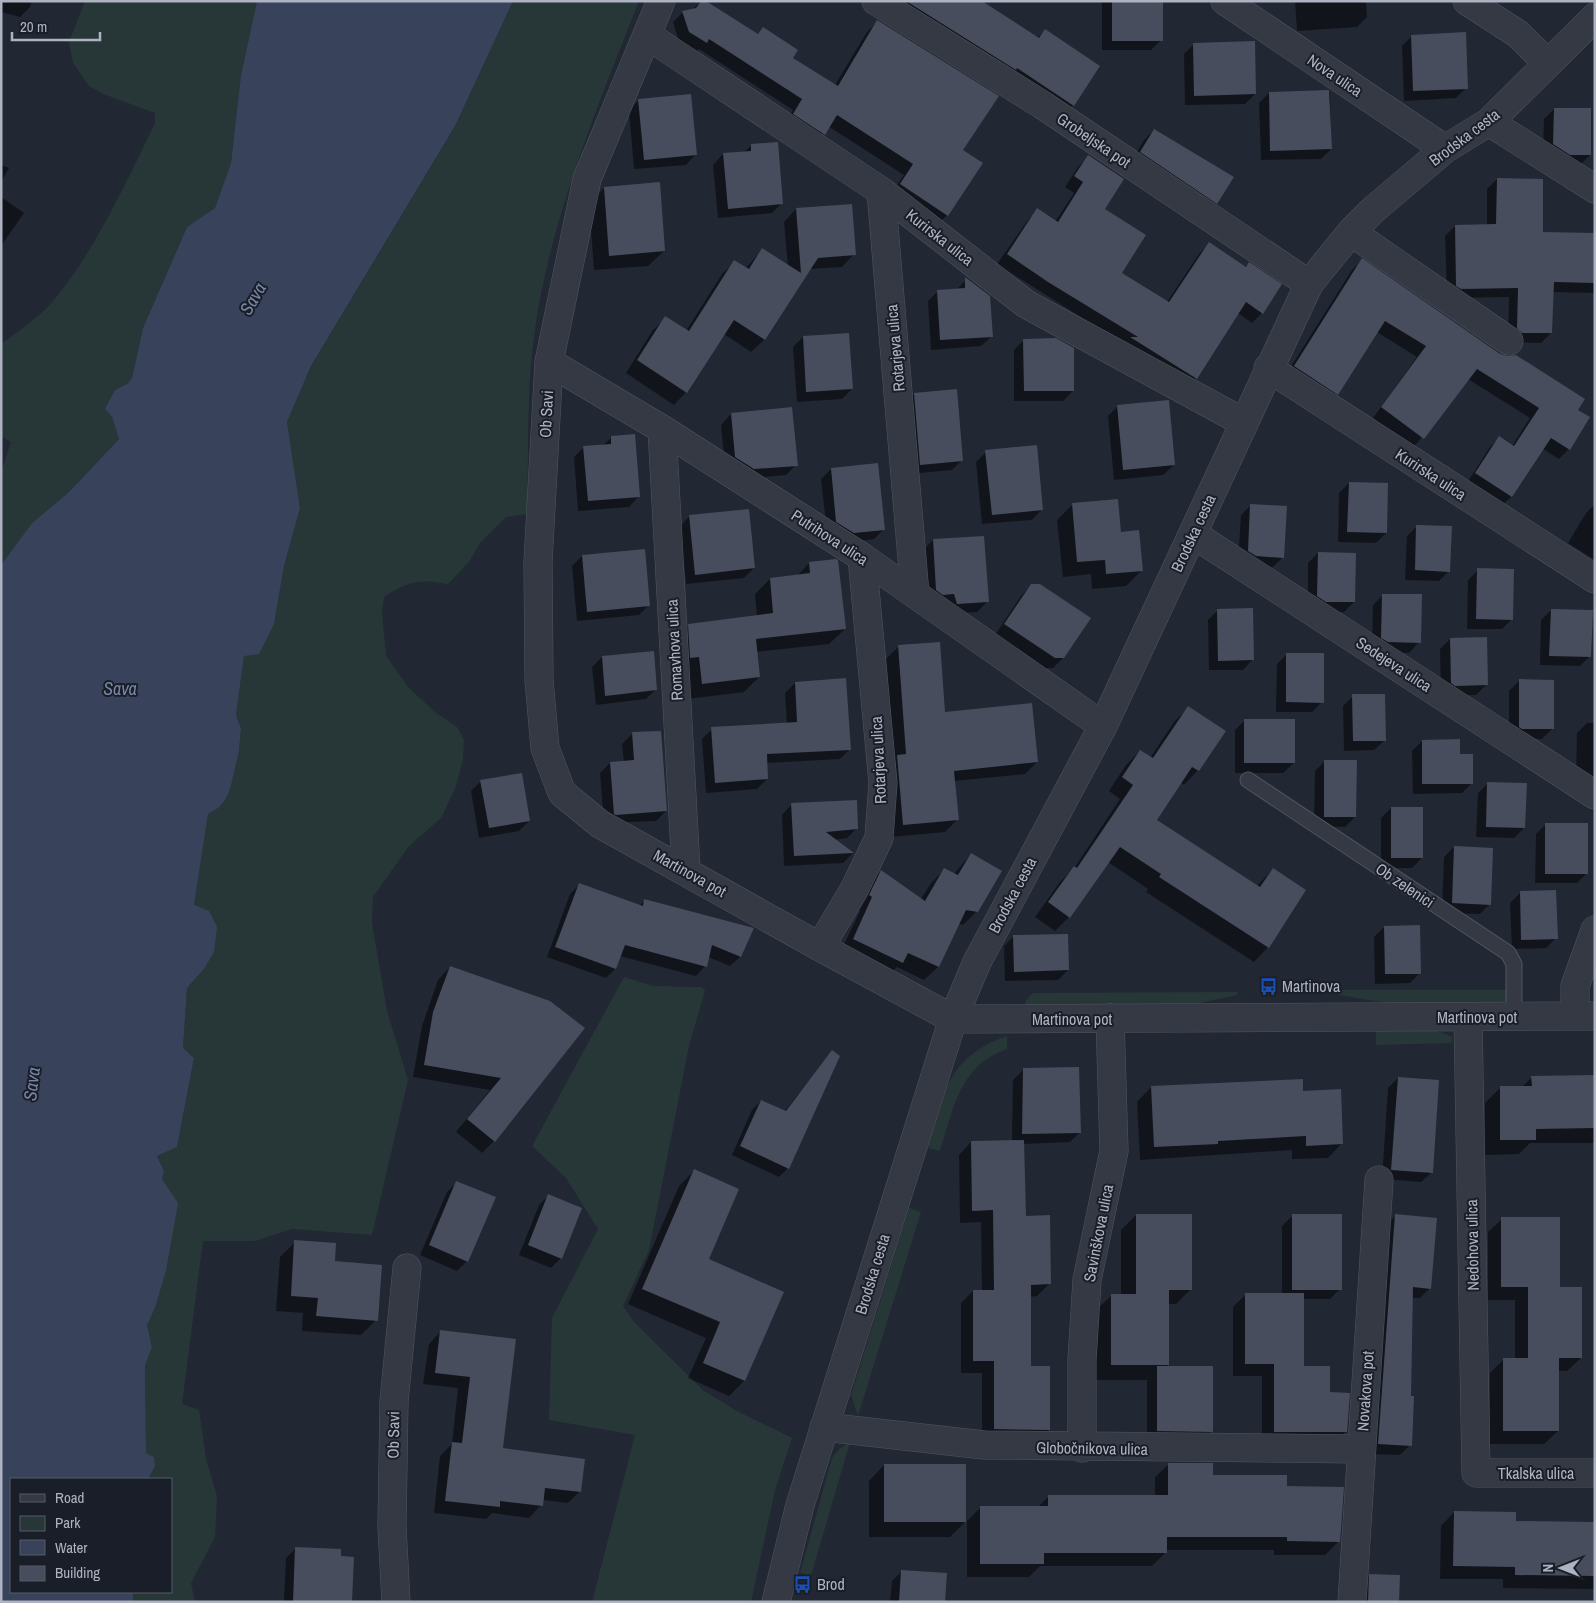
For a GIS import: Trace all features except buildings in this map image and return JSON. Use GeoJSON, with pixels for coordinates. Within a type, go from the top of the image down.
{"type":"FeatureCollection","features":[{"type":"Feature","properties":{"kind":"street","name":"Ob Savi"},"geometry":{"type":"LineString","coordinates":[[600,824],[562,793],[544,748],[539,680],[538,562],[549,362],[587,179],[661,1]]}},
{"type":"Feature","properties":{"kind":"street","name":"Grobeljska pot"},"geometry":{"type":"LineString","coordinates":[[876,1],[1041,104],[1309,284]]}},
{"type":"Feature","properties":{"kind":"street","name":"Nova ulica"},"geometry":{"type":"LineString","coordinates":[[1225,1],[1446,150]]}},
{"type":"Feature","properties":{"kind":"street"},"geometry":{"type":"LineString","coordinates":[[1467,1],[1518,34],[1547,63]]}},
{"type":"Feature","properties":{"kind":"street","name":"Brodska cesta"},"geometry":{"type":"LineString","coordinates":[[776,1602],[800,1505],[953,1019],[977,962],[1103,726],[1194,534],[1268,368],[1309,284],[1351,232],[1373,210],[1446,150],[1489,122],[1595,17]]}},
{"type":"Feature","properties":{"kind":"street","name":"Kurirska ulica"},"geometry":{"type":"LineString","coordinates":[[647,35],[881,191],[1026,304],[1243,422]]}},
{"type":"Feature","properties":{"kind":"street"},"geometry":{"type":"LineString","coordinates":[[1489,122],[1595,189]]}},
{"type":"Feature","properties":{"kind":"street","name":"Rotarjeva ulica"},"geometry":{"type":"LineString","coordinates":[[881,191],[916,594]]}},
{"type":"Feature","properties":{"kind":"street"},"geometry":{"type":"LineString","coordinates":[[1351,232],[1509,341]]}},
{"type":"Feature","properties":{"kind":"street","name":"Putrihova ulica"},"geometry":{"type":"LineString","coordinates":[[549,362],[662,429],[862,557],[1103,726]]}},
{"type":"Feature","properties":{"kind":"street","name":"Kurirska ulica"},"geometry":{"type":"LineString","coordinates":[[1268,368],[1595,579]]}},
{"type":"Feature","properties":{"kind":"street","name":"Romavhova ulica"},"geometry":{"type":"LineString","coordinates":[[662,429],[686,870]]}},
{"type":"Feature","properties":{"kind":"street","name":"Sedejeva ulica"},"geometry":{"type":"LineString","coordinates":[[1194,534],[1595,794]]}},
{"type":"Feature","properties":{"kind":"street","name":"Rotarjeva ulica"},"geometry":{"type":"LineString","coordinates":[[820,947],[854,890],[879,838],[883,783],[862,557]]}},
{"type":"Feature","properties":{"kind":"street","name":"Martinova pot"},"geometry":{"type":"LineString","coordinates":[[600,824],[953,1019],[1585,1016]]}},
{"type":"Feature","properties":{"kind":"street"},"geometry":{"type":"LineString","coordinates":[[1585,1016],[1575,986],[1595,930]]}},
{"type":"Feature","properties":{"kind":"street","name":"Nedohova ulica"},"geometry":{"type":"LineString","coordinates":[[1468,1017],[1476,1473]]}},
{"type":"Feature","properties":{"kind":"street","name":"Savinškova ulica"},"geometry":{"type":"LineString","coordinates":[[1082,1448],[1082,1360],[1087,1280],[1114,1151],[1110,1018]]}},
{"type":"Feature","properties":{"kind":"street","name":"Novakova pot"},"geometry":{"type":"LineString","coordinates":[[1352,1602],[1379,1180]]}},
{"type":"Feature","properties":{"kind":"street","name":"Ob Savi"},"geometry":{"type":"LineString","coordinates":[[396,1602],[392,1527],[394,1401],[406,1268]]}},
{"type":"Feature","properties":{"kind":"street","name":"Globočnikova ulica"},"geometry":{"type":"LineString","coordinates":[[824,1427],[984,1446],[1361,1449]]}},
{"type":"Feature","properties":{"kind":"street","name":"Tkalska ulica"},"geometry":{"type":"LineString","coordinates":[[1476,1473],[1595,1473]]}},
{"type":"Feature","properties":{"kind":"lane","name":"Ob zelenici"},"geometry":{"type":"LineString","coordinates":[[1248,780],[1508,953],[1514,964],[1514,1017]]}},
{"type":"Feature","properties":{"kind":"green space"},"geometry":{"type":"Polygon","coordinates":[[[85,1],[257,1],[241,75],[231,163],[215,208],[187,227],[143,328],[132,378],[127,384],[115,390],[112,417],[119,439],[69,492],[32,523],[1,565],[1,472],[11,442],[1,436],[1,344],[29,324],[54,300],[84,259],[109,215],[155,124],[155,113],[106,95],[89,86],[73,63],[69,42],[85,1]]]}},
{"type":"Feature","properties":{"kind":"green space"},"geometry":{"type":"Polygon","coordinates":[[[513,1],[639,1],[578,162],[564,204],[542,287],[530,375],[527,514],[506,517],[480,543],[469,562],[448,584],[414,583],[384,597],[382,611],[386,656],[409,688],[435,712],[457,727],[464,740],[463,759],[455,789],[441,818],[409,846],[373,897],[372,923],[387,1011],[408,1080],[372,1235],[292,1229],[255,1241],[203,1241],[182,1404],[199,1410],[206,1459],[217,1496],[215,1537],[191,1583],[195,1602],[133,1602],[133,1593],[172,1593],[172,1478],[148,1478],[154,1457],[146,1453],[145,1364],[152,1347],[147,1325],[155,1308],[166,1271],[177,1203],[162,1179],[164,1171],[157,1156],[177,1147],[194,1058],[183,1048],[187,988],[204,969],[194,905],[208,813],[218,808],[239,751],[241,729],[236,715],[244,656],[274,624],[284,566],[300,508],[287,422],[311,366],[455,126],[513,1]]]}},
{"type":"Feature","properties":{"kind":"green space"},"geometry":{"type":"Polygon","coordinates":[[[624,977],[653,986],[701,987],[705,990],[689,1046],[649,1250],[623,1306],[634,1322],[704,1391],[737,1411],[792,1438],[775,1490],[751,1602],[592,1602],[635,1435],[549,1420],[552,1318],[598,1229],[566,1178],[532,1146],[624,977]]]}},
{"type":"Feature","properties":{"kind":"green space"},"geometry":{"type":"Polygon","coordinates":[[[1339,990],[1507,990],[1507,1004],[1388,1003],[1339,995],[1339,990]]]}},
{"type":"Feature","properties":{"kind":"green space"},"geometry":{"type":"Polygon","coordinates":[[[1237,992],[1237,995],[1195,1004],[1025,1006],[1026,1000],[1033,993],[1237,992]]]}},
{"type":"Feature","properties":{"kind":"green space"},"geometry":{"type":"Polygon","coordinates":[[[1435,1030],[1453,1037],[1451,1043],[1376,1045],[1376,1031],[1435,1030]]]}},
{"type":"Feature","properties":{"kind":"green space"},"geometry":{"type":"Polygon","coordinates":[[[1007,1036],[1007,1049],[991,1056],[968,1077],[955,1104],[940,1151],[928,1148],[944,1094],[960,1066],[987,1045],[1007,1036]]]}},
{"type":"Feature","properties":{"kind":"green space"},"geometry":{"type":"Polygon","coordinates":[[[909,1208],[921,1212],[858,1416],[851,1395],[909,1208]]]}},
{"type":"Feature","properties":{"kind":"green space"},"geometry":{"type":"Polygon","coordinates":[[[850,1442],[811,1576],[800,1573],[832,1458],[839,1449],[850,1442]]]}},
{"type":"Feature","properties":{"kind":"water","name":"Sava"},"geometry":{"type":"Polygon","coordinates":[[[257,1],[513,1],[455,126],[311,366],[287,422],[300,508],[284,566],[274,624],[259,654],[244,656],[236,715],[241,729],[239,751],[230,789],[225,800],[218,808],[208,814],[194,905],[209,911],[217,927],[214,952],[204,969],[187,988],[183,1048],[194,1058],[177,1147],[157,1156],[164,1171],[162,1179],[178,1203],[166,1271],[155,1308],[147,1325],[152,1347],[145,1365],[146,1453],[154,1457],[155,1466],[149,1478],[10,1478],[10,1593],[133,1593],[133,1602],[1,1602],[1,565],[32,523],[69,492],[119,439],[112,417],[105,409],[115,390],[127,384],[132,378],[143,328],[187,227],[215,208],[231,163],[241,75],[257,1]]]}},
{"type":"Feature","properties":{"kind":"place","name":"Martinova"},"geometry":{"type":"Point","coordinates":[1268,986]}},
{"type":"Feature","properties":{"kind":"place","name":"Brod"},"geometry":{"type":"Point","coordinates":[803,1584]}}]}
